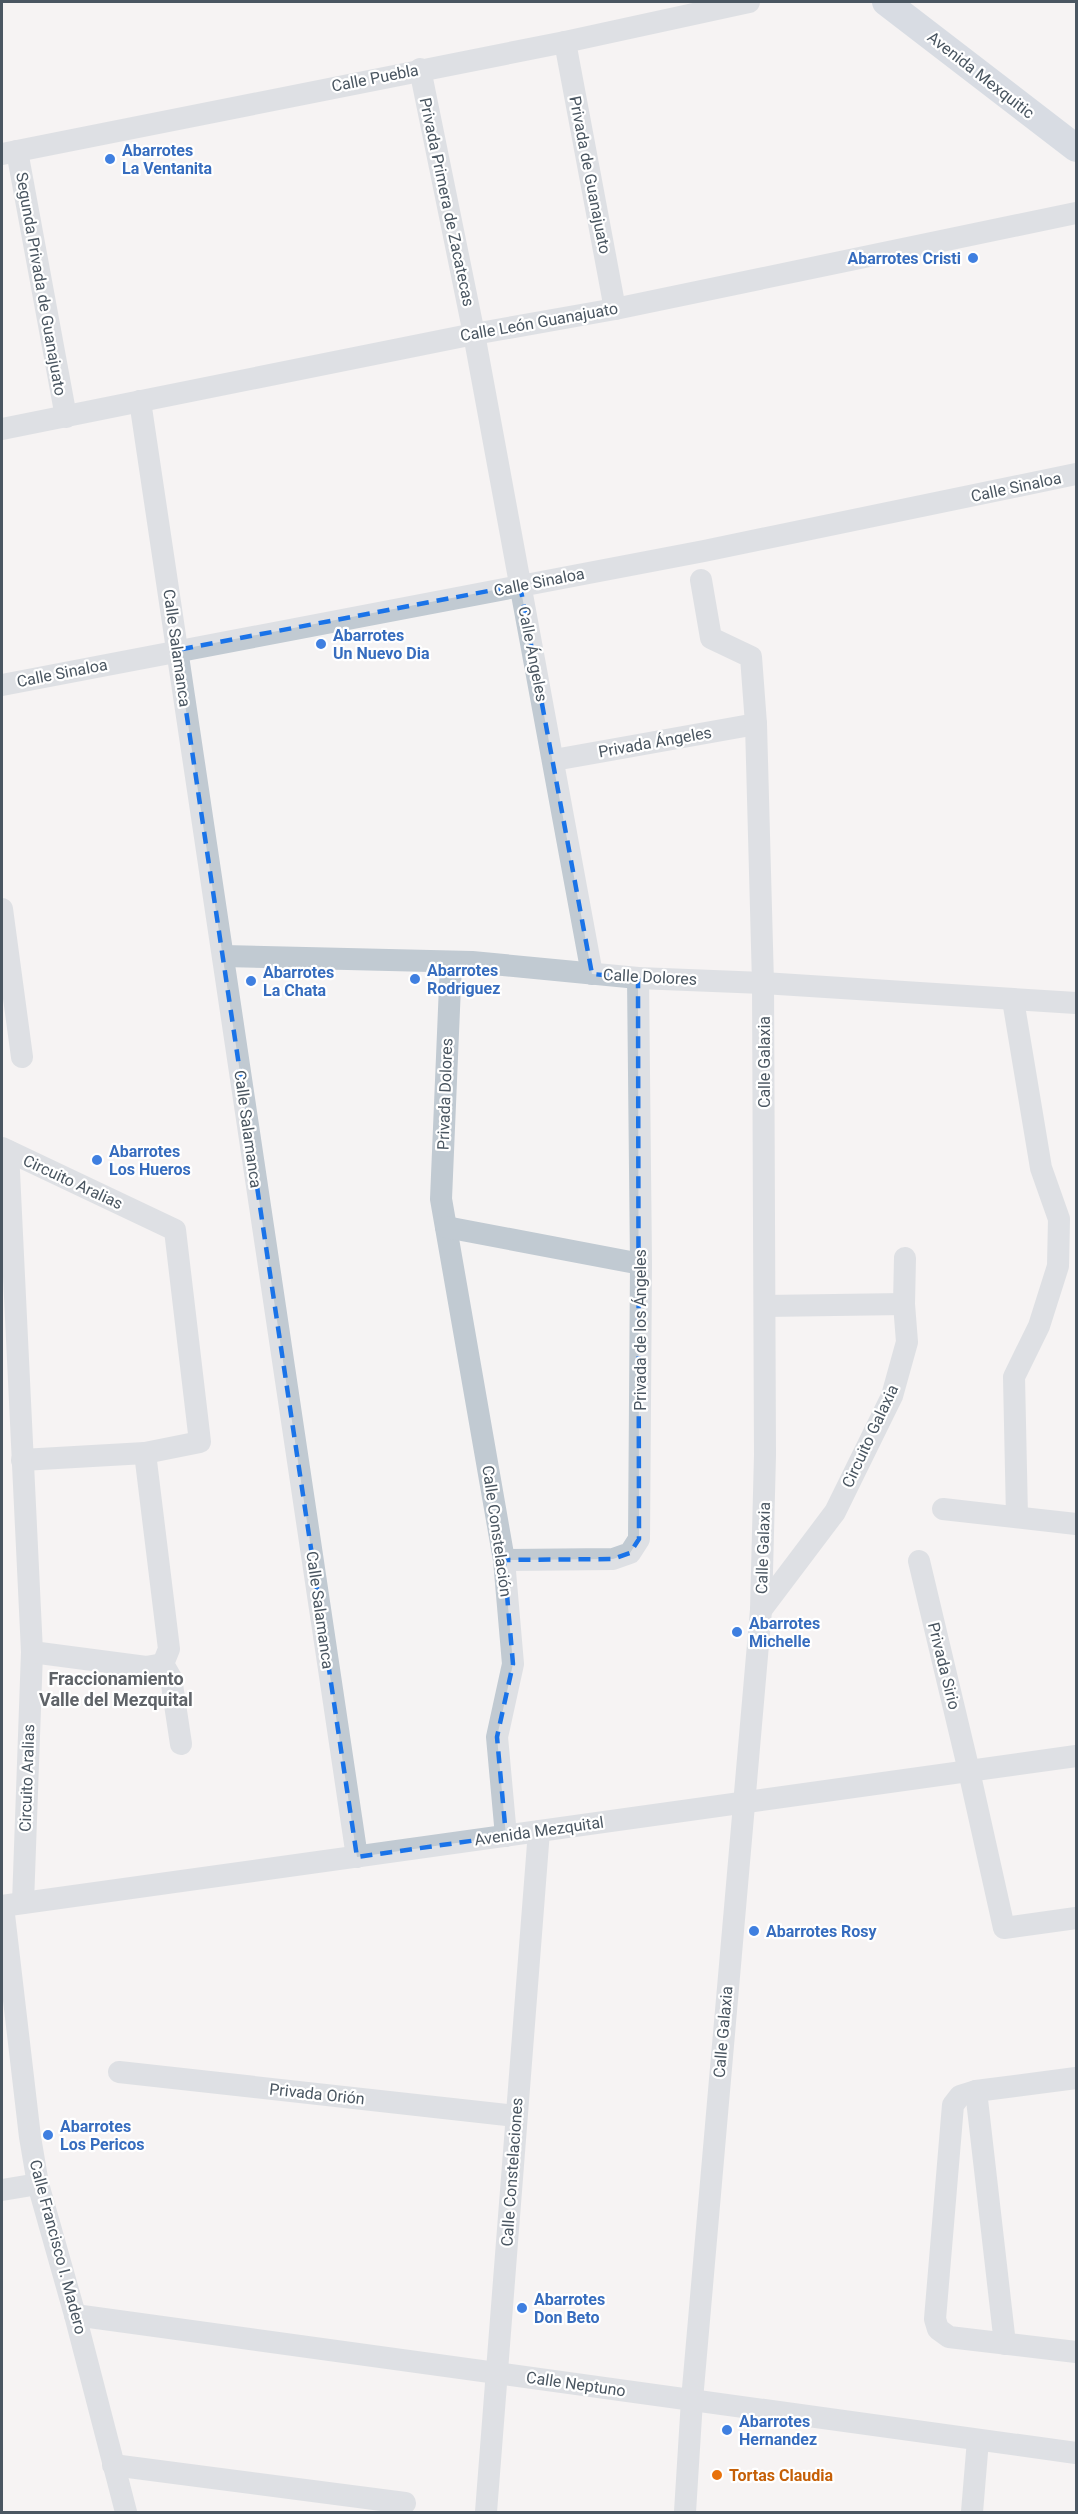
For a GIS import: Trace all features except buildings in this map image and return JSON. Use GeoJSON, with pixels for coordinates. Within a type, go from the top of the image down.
{"type":"FeatureCollection","features":[{"type":"Feature","properties":{"kind":"main road","name":"Avenida Mexquitic"},"geometry":{"type":"LineString","coordinates":[[886,2],[1077,148]]}},
{"type":"Feature","properties":{"kind":"street","name":"Calle Puebla"},"geometry":{"type":"LineString","coordinates":[[9,153],[420,69],[565,42],[749,2]]}},
{"type":"Feature","properties":{"kind":"street","name":"Privada de Guanajuato"},"geometry":{"type":"LineString","coordinates":[[565,42],[615,309]]}},
{"type":"Feature","properties":{"kind":"street","name":"Privada Primera de Zacatecas"},"geometry":{"type":"LineString","coordinates":[[420,69],[474,334]]}},
{"type":"Feature","properties":{"kind":"street","name":"Segunda Privada de Guanajuato"},"geometry":{"type":"LineString","coordinates":[[9,153],[66,417]]}},
{"type":"Feature","properties":{"kind":"street","name":"Calle León Guanajuato"},"geometry":{"type":"LineString","coordinates":[[2,429],[474,334],[615,309],[1077,213]]}},
{"type":"Feature","properties":{"kind":"street","name":"Calle Ángeles"},"geometry":{"type":"LineString","coordinates":[[474,334],[592,974]]}},
{"type":"Feature","properties":{"kind":"street","name":"Calle Salamanca"},"geometry":{"type":"LineString","coordinates":[[140,401],[357,1857]]}},
{"type":"Feature","properties":{"kind":"street","name":"Calle Sinaloa"},"geometry":{"type":"LineString","coordinates":[[2,685],[704,551],[1077,474]]}},
{"type":"Feature","properties":{"kind":"street","name":"Calle Galaxia"},"geometry":{"type":"LineString","coordinates":[[685,2512],[692,2400],[761,1610],[765,1455],[763,983],[756,724],[751,657],[711,638],[701,580]]}},
{"type":"Feature","properties":{"kind":"street","name":"Privada Ángeles"},"geometry":{"type":"LineString","coordinates":[[554,760],[756,724]]}},
{"type":"Feature","properties":{"kind":"street"},"geometry":{"type":"LineString","coordinates":[[2,909],[22,1058]]}},
{"type":"Feature","properties":{"kind":"street","name":"Calle Dolores"},"geometry":{"type":"LineString","coordinates":[[223,956],[451,962],[638,978],[763,983],[1077,1003]]}},
{"type":"Feature","properties":{"kind":"street","name":"Privada Dolores"},"geometry":{"type":"LineString","coordinates":[[446,1227],[441,1199],[451,962]]}},
{"type":"Feature","properties":{"kind":"street","name":"Privada de los Ángeles"},"geometry":{"type":"LineString","coordinates":[[504,1560],[613,1559],[630,1553],[639,1539],[641,1264],[638,978]]}},
{"type":"Feature","properties":{"kind":"street"},"geometry":{"type":"LineString","coordinates":[[1013,1000],[1041,1168],[1059,1219],[1058,1266],[1039,1326],[1014,1377],[1017,1517]]}},
{"type":"Feature","properties":{"kind":"street","name":"Circuito Aralias"},"geometry":{"type":"LineString","coordinates":[[9,1905],[32,1652],[5,1150],[175,1230],[200,1442],[145,1453],[22,1460]]}},
{"type":"Feature","properties":{"kind":"street"},"geometry":{"type":"LineString","coordinates":[[446,1227],[641,1264]]}},
{"type":"Feature","properties":{"kind":"street","name":"Calle Constelación"},"geometry":{"type":"LineString","coordinates":[[446,1227],[504,1560],[513,1664],[497,1737],[506,1836]]}},
{"type":"Feature","properties":{"kind":"street","name":"Circuito Galaxia"},"geometry":{"type":"LineString","coordinates":[[761,1610],[835,1512],[892,1396],[907,1342],[904,1304],[905,1258]]}},
{"type":"Feature","properties":{"kind":"street"},"geometry":{"type":"LineString","coordinates":[[765,1306],[904,1304]]}},
{"type":"Feature","properties":{"kind":"street"},"geometry":{"type":"LineString","coordinates":[[145,1453],[169,1649],[163,1664]]}},
{"type":"Feature","properties":{"kind":"street"},"geometry":{"type":"LineString","coordinates":[[943,1509],[1077,1524]]}},
{"type":"Feature","properties":{"kind":"street","name":"Privada Sirio"},"geometry":{"type":"LineString","coordinates":[[919,1561],[1004,1928],[1077,1918]]}},
{"type":"Feature","properties":{"kind":"street"},"geometry":{"type":"LineString","coordinates":[[32,1652],[146,1667],[163,1664]]}},
{"type":"Feature","properties":{"kind":"street"},"geometry":{"type":"LineString","coordinates":[[163,1664],[171,1678],[181,1744]]}},
{"type":"Feature","properties":{"kind":"street","name":"Avenida Mezquital"},"geometry":{"type":"LineString","coordinates":[[9,1905],[1077,1756]]}},
{"type":"Feature","properties":{"kind":"street","name":"Calle Constelaciones"},"geometry":{"type":"LineString","coordinates":[[486,2512],[538,1832]]}},
{"type":"Feature","properties":{"kind":"street","name":"Calle Francisco I. Madero"},"geometry":{"type":"LineString","coordinates":[[9,1905],[12,2059],[38,2184],[75,2314],[112,2465],[126,2512]]}},
{"type":"Feature","properties":{"kind":"street","name":"Privada Orión"},"geometry":{"type":"LineString","coordinates":[[119,2072],[516,2116]]}},
{"type":"Feature","properties":{"kind":"street"},"geometry":{"type":"LineString","coordinates":[[1077,2078],[976,2091],[960,2096],[953,2105],[935,2319],[938,2329],[949,2337],[1077,2352]]}},
{"type":"Feature","properties":{"kind":"street"},"geometry":{"type":"LineString","coordinates":[[976,2091],[1005,2344]]}},
{"type":"Feature","properties":{"kind":"street"},"geometry":{"type":"LineString","coordinates":[[2,2190],[38,2184]]}},
{"type":"Feature","properties":{"kind":"street","name":"Calle Neptuno"},"geometry":{"type":"LineString","coordinates":[[75,2314],[1077,2453]]}},
{"type":"Feature","properties":{"kind":"street"},"geometry":{"type":"LineString","coordinates":[[972,2512],[978,2440]]}},
{"type":"Feature","properties":{"kind":"street"},"geometry":{"type":"LineString","coordinates":[[112,2465],[405,2503]]}},
{"type":"Feature","properties":{"kind":"highlighted area"},"geometry":{"type":"Polygon","coordinates":[[[520,585],[592,974],[638,978],[639,1539],[630,1553],[613,1559],[504,1560],[513,1664],[497,1737],[506,1836],[357,1857],[177,650],[520,585]]]}},
{"type":"Feature","properties":{"kind":"place","name":"Abarrotes La Ventanita"},"geometry":{"type":"Point","coordinates":[110,159]}},
{"type":"Feature","properties":{"kind":"place","name":"Abarrotes Cristi"},"geometry":{"type":"Point","coordinates":[973,258]}},
{"type":"Feature","properties":{"kind":"place","name":"Abarrotes Un Nuevo Dia"},"geometry":{"type":"Point","coordinates":[321,644]}},
{"type":"Feature","properties":{"kind":"place","name":"Abarrotes Rodriguez"},"geometry":{"type":"Point","coordinates":[415,979]}},
{"type":"Feature","properties":{"kind":"place","name":"Abarrotes La Chata"},"geometry":{"type":"Point","coordinates":[251,981]}},
{"type":"Feature","properties":{"kind":"place","name":"Abarrotes Los Hueros"},"geometry":{"type":"Point","coordinates":[97,1160]}},
{"type":"Feature","properties":{"kind":"place","name":"Abarrotes Michelle"},"geometry":{"type":"Point","coordinates":[737,1632]}},
{"type":"Feature","properties":{"kind":"place","name":"Abarrotes Rosy"},"geometry":{"type":"Point","coordinates":[754,1931]}},
{"type":"Feature","properties":{"kind":"place","name":"Abarrotes Los Pericos"},"geometry":{"type":"Point","coordinates":[48,2135]}},
{"type":"Feature","properties":{"kind":"place","name":"Abarrotes Don Beto"},"geometry":{"type":"Point","coordinates":[522,2308]}},
{"type":"Feature","properties":{"kind":"place","name":"Abarrotes Hernandez"},"geometry":{"type":"Point","coordinates":[727,2430]}},
{"type":"Feature","properties":{"kind":"place","name":"Tortas Claudia"},"geometry":{"type":"Point","coordinates":[717,2475]}},
{"type":"Feature","properties":{"kind":"district","name":"Fraccionamiento Valle del Mezquital"},"geometry":{"type":"Point","coordinates":[116,1688]}}]}
